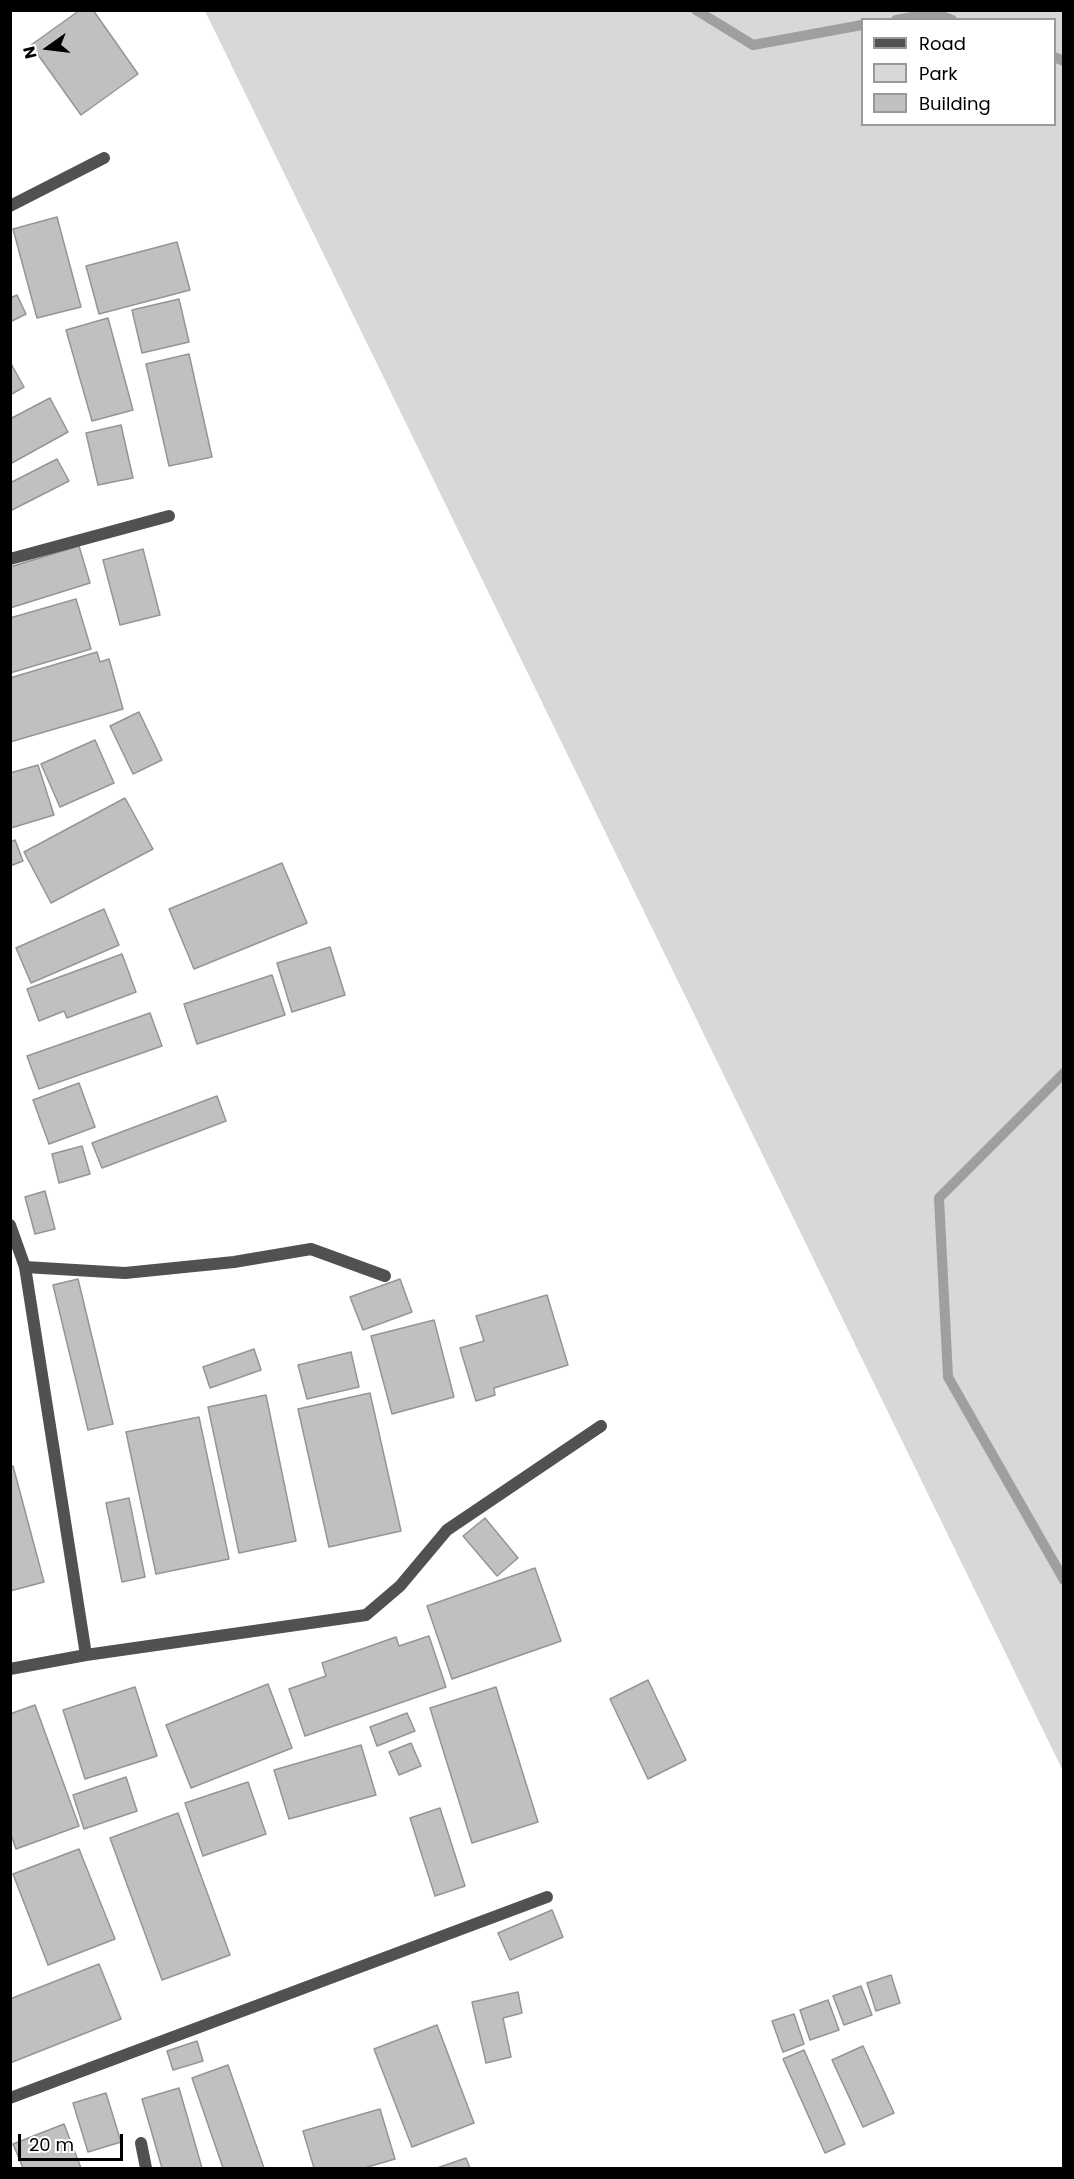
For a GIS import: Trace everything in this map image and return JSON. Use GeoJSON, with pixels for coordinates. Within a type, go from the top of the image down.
{"type":"FeatureCollection","features":[{"type":"Feature","properties":{"kind":"street"},"geometry":{"type":"LineString","coordinates":[[10,206],[104,158]]}},
{"type":"Feature","properties":{"kind":"street"},"geometry":{"type":"LineString","coordinates":[[10,559],[169,516]]}},
{"type":"Feature","properties":{"kind":"street"},"geometry":{"type":"LineString","coordinates":[[10,1225],[25,1267],[86,1655]]}},
{"type":"Feature","properties":{"kind":"street"},"geometry":{"type":"LineString","coordinates":[[25,1267],[125,1273],[234,1262],[311,1249],[385,1276]]}},
{"type":"Feature","properties":{"kind":"street"},"geometry":{"type":"LineString","coordinates":[[10,1669],[86,1655],[366,1615],[400,1586],[447,1530],[601,1426]]}},
{"type":"Feature","properties":{"kind":"street"},"geometry":{"type":"LineString","coordinates":[[10,2098],[547,1897]]}},
{"type":"Feature","properties":{"kind":"street"},"geometry":{"type":"LineString","coordinates":[[141,2143],[146,2169]]}},
{"type":"Feature","properties":{"kind":"green space"},"geometry":{"type":"Polygon","coordinates":[[[205,11],[1063,11],[1063,1771],[205,11]]]}},
{"type":"Feature","properties":{"kind":"building"},"geometry":{"type":"Polygon","coordinates":[[[80,10],[93,10],[138,74],[81,115],[31,45],[80,10]]]}},
{"type":"Feature","properties":{"kind":"building"},"geometry":{"type":"Polygon","coordinates":[[[57,217],[81,307],[37,318],[13,229],[57,217]]]}},
{"type":"Feature","properties":{"kind":"building"},"geometry":{"type":"Polygon","coordinates":[[[177,242],[190,290],[99,314],[86,266],[177,242]]]}},
{"type":"Feature","properties":{"kind":"building"},"geometry":{"type":"Polygon","coordinates":[[[17,295],[26,314],[10,322],[10,298],[17,295]]]}},
{"type":"Feature","properties":{"kind":"building"},"geometry":{"type":"Polygon","coordinates":[[[179,299],[189,342],[142,353],[132,310],[179,299]]]}},
{"type":"Feature","properties":{"kind":"building"},"geometry":{"type":"Polygon","coordinates":[[[108,318],[133,410],[92,421],[66,330],[108,318]]]}},
{"type":"Feature","properties":{"kind":"building"},"geometry":{"type":"Polygon","coordinates":[[[189,354],[212,457],[169,466],[146,364],[189,354]]]}},
{"type":"Feature","properties":{"kind":"building"},"geometry":{"type":"Polygon","coordinates":[[[10,362],[24,387],[10,395],[10,362]]]}},
{"type":"Feature","properties":{"kind":"building"},"geometry":{"type":"Polygon","coordinates":[[[50,398],[68,432],[10,464],[10,419],[50,398]]]}},
{"type":"Feature","properties":{"kind":"building"},"geometry":{"type":"Polygon","coordinates":[[[121,425],[133,478],[98,485],[86,433],[121,425]]]}},
{"type":"Feature","properties":{"kind":"building"},"geometry":{"type":"Polygon","coordinates":[[[57,459],[69,481],[10,511],[10,483],[57,459]]]}},
{"type":"Feature","properties":{"kind":"building"},"geometry":{"type":"Polygon","coordinates":[[[79,546],[90,583],[10,608],[10,567],[79,546]]]}},
{"type":"Feature","properties":{"kind":"building"},"geometry":{"type":"Polygon","coordinates":[[[143,549],[160,615],[120,625],[103,560],[143,549]]]}},
{"type":"Feature","properties":{"kind":"building"},"geometry":{"type":"Polygon","coordinates":[[[76,599],[91,649],[10,673],[10,618],[76,599]]]}},
{"type":"Feature","properties":{"kind":"building"},"geometry":{"type":"Polygon","coordinates":[[[97,652],[100,662],[109,659],[123,709],[10,742],[10,678],[97,652]]]}},
{"type":"Feature","properties":{"kind":"building"},"geometry":{"type":"Polygon","coordinates":[[[139,712],[162,760],[133,774],[110,726],[139,712]]]}},
{"type":"Feature","properties":{"kind":"building"},"geometry":{"type":"Polygon","coordinates":[[[95,740],[114,783],[60,807],[41,764],[95,740]]]}},
{"type":"Feature","properties":{"kind":"building"},"geometry":{"type":"Polygon","coordinates":[[[38,765],[54,815],[11,828],[10,773],[38,765]]]}},
{"type":"Feature","properties":{"kind":"building"},"geometry":{"type":"Polygon","coordinates":[[[125,798],[153,849],[51,903],[24,852],[125,798]]]}},
{"type":"Feature","properties":{"kind":"building"},"geometry":{"type":"Polygon","coordinates":[[[15,840],[23,861],[10,866],[10,842],[15,840]]]}},
{"type":"Feature","properties":{"kind":"building"},"geometry":{"type":"Polygon","coordinates":[[[282,863],[307,923],[194,969],[169,909],[282,863]]]}},
{"type":"Feature","properties":{"kind":"building"},"geometry":{"type":"Polygon","coordinates":[[[104,909],[119,945],[31,983],[16,948],[104,909]]]}},
{"type":"Feature","properties":{"kind":"building"},"geometry":{"type":"Polygon","coordinates":[[[330,947],[345,995],[292,1012],[277,963],[330,947]]]}},
{"type":"Feature","properties":{"kind":"building"},"geometry":{"type":"Polygon","coordinates":[[[122,954],[136,992],[67,1018],[64,1011],[39,1021],[27,989],[122,954]]]}},
{"type":"Feature","properties":{"kind":"building"},"geometry":{"type":"Polygon","coordinates":[[[272,975],[285,1015],[197,1044],[184,1004],[272,975]]]}},
{"type":"Feature","properties":{"kind":"building"},"geometry":{"type":"Polygon","coordinates":[[[150,1013],[162,1046],[39,1089],[27,1056],[150,1013]]]}},
{"type":"Feature","properties":{"kind":"building"},"geometry":{"type":"Polygon","coordinates":[[[79,1083],[95,1127],[49,1144],[33,1100],[79,1083]]]}},
{"type":"Feature","properties":{"kind":"building"},"geometry":{"type":"Polygon","coordinates":[[[217,1096],[226,1121],[102,1168],[92,1143],[217,1096]]]}},
{"type":"Feature","properties":{"kind":"building"},"geometry":{"type":"Polygon","coordinates":[[[82,1146],[90,1174],[59,1183],[52,1154],[82,1146]]]}},
{"type":"Feature","properties":{"kind":"building"},"geometry":{"type":"Polygon","coordinates":[[[45,1191],[55,1229],[35,1234],[25,1197],[45,1191]]]}},
{"type":"Feature","properties":{"kind":"building"},"geometry":{"type":"Polygon","coordinates":[[[78,1279],[113,1424],[88,1430],[53,1285],[78,1279]]]}},
{"type":"Feature","properties":{"kind":"building"},"geometry":{"type":"Polygon","coordinates":[[[400,1279],[412,1312],[363,1330],[350,1297],[400,1279]]]}},
{"type":"Feature","properties":{"kind":"building"},"geometry":{"type":"Polygon","coordinates":[[[547,1295],[568,1365],[494,1388],[495,1395],[476,1401],[460,1348],[484,1341],[476,1316],[547,1295]]]}},
{"type":"Feature","properties":{"kind":"building"},"geometry":{"type":"Polygon","coordinates":[[[434,1320],[454,1397],[392,1414],[371,1336],[434,1320]]]}},
{"type":"Feature","properties":{"kind":"building"},"geometry":{"type":"Polygon","coordinates":[[[254,1349],[261,1370],[210,1388],[203,1367],[254,1349]]]}},
{"type":"Feature","properties":{"kind":"building"},"geometry":{"type":"Polygon","coordinates":[[[351,1352],[359,1387],[307,1399],[298,1365],[351,1352]]]}},
{"type":"Feature","properties":{"kind":"building"},"geometry":{"type":"Polygon","coordinates":[[[370,1393],[401,1531],[329,1547],[298,1409],[370,1393]]]}},
{"type":"Feature","properties":{"kind":"building"},"geometry":{"type":"Polygon","coordinates":[[[266,1395],[296,1541],[239,1553],[208,1407],[266,1395]]]}},
{"type":"Feature","properties":{"kind":"building"},"geometry":{"type":"Polygon","coordinates":[[[199,1417],[229,1559],[156,1574],[126,1432],[199,1417]]]}},
{"type":"Feature","properties":{"kind":"building"},"geometry":{"type":"Polygon","coordinates":[[[13,1466],[44,1582],[10,1591],[10,1467],[13,1466]]]}},
{"type":"Feature","properties":{"kind":"building"},"geometry":{"type":"Polygon","coordinates":[[[129,1498],[145,1577],[122,1582],[106,1503],[129,1498]]]}},
{"type":"Feature","properties":{"kind":"building"},"geometry":{"type":"Polygon","coordinates":[[[485,1518],[518,1558],[497,1576],[463,1536],[485,1518]]]}},
{"type":"Feature","properties":{"kind":"building"},"geometry":{"type":"Polygon","coordinates":[[[535,1568],[561,1641],[452,1679],[427,1606],[535,1568]]]}},
{"type":"Feature","properties":{"kind":"building"},"geometry":{"type":"Polygon","coordinates":[[[429,1636],[446,1687],[305,1736],[289,1689],[326,1676],[322,1663],[396,1637],[399,1646],[429,1636]]]}},
{"type":"Feature","properties":{"kind":"building"},"geometry":{"type":"Polygon","coordinates":[[[648,1680],[686,1760],[648,1779],[610,1699],[648,1680]]]}},
{"type":"Feature","properties":{"kind":"building"},"geometry":{"type":"Polygon","coordinates":[[[268,1684],[292,1748],[191,1788],[166,1725],[268,1684]]]}},
{"type":"Feature","properties":{"kind":"building"},"geometry":{"type":"Polygon","coordinates":[[[135,1687],[157,1756],[85,1779],[63,1710],[135,1687]]]}},
{"type":"Feature","properties":{"kind":"building"},"geometry":{"type":"Polygon","coordinates":[[[496,1687],[538,1822],[472,1843],[430,1708],[496,1687]]]}},
{"type":"Feature","properties":{"kind":"building"},"geometry":{"type":"Polygon","coordinates":[[[35,1705],[79,1826],[16,1849],[10,1832],[10,1714],[35,1705]]]}},
{"type":"Feature","properties":{"kind":"building"},"geometry":{"type":"Polygon","coordinates":[[[407,1713],[415,1731],[377,1746],[370,1727],[407,1713]]]}},
{"type":"Feature","properties":{"kind":"building"},"geometry":{"type":"Polygon","coordinates":[[[411,1743],[421,1766],[399,1775],[389,1752],[411,1743]]]}},
{"type":"Feature","properties":{"kind":"building"},"geometry":{"type":"Polygon","coordinates":[[[361,1745],[376,1795],[289,1819],[274,1770],[361,1745]]]}},
{"type":"Feature","properties":{"kind":"building"},"geometry":{"type":"Polygon","coordinates":[[[126,1777],[137,1811],[84,1829],[73,1795],[126,1777]]]}},
{"type":"Feature","properties":{"kind":"building"},"geometry":{"type":"Polygon","coordinates":[[[248,1782],[266,1834],[203,1856],[185,1803],[248,1782]]]}},
{"type":"Feature","properties":{"kind":"building"},"geometry":{"type":"Polygon","coordinates":[[[440,1808],[465,1886],[435,1896],[410,1818],[440,1808]]]}},
{"type":"Feature","properties":{"kind":"building"},"geometry":{"type":"Polygon","coordinates":[[[178,1813],[230,1955],[162,1980],[110,1838],[178,1813]]]}},
{"type":"Feature","properties":{"kind":"building"},"geometry":{"type":"Polygon","coordinates":[[[79,1849],[115,1939],[48,1965],[13,1874],[79,1849]]]}},
{"type":"Feature","properties":{"kind":"building"},"geometry":{"type":"Polygon","coordinates":[[[552,1910],[563,1937],[510,1960],[498,1933],[552,1910]]]}},
{"type":"Feature","properties":{"kind":"building"},"geometry":{"type":"Polygon","coordinates":[[[99,1964],[121,2019],[10,2063],[10,1999],[99,1964]]]}},
{"type":"Feature","properties":{"kind":"building"},"geometry":{"type":"Polygon","coordinates":[[[891,1975],[900,2003],[876,2011],[867,1983],[891,1975]]]}},
{"type":"Feature","properties":{"kind":"building"},"geometry":{"type":"Polygon","coordinates":[[[861,1986],[872,2015],[844,2025],[833,1996],[861,1986]]]}},
{"type":"Feature","properties":{"kind":"building"},"geometry":{"type":"Polygon","coordinates":[[[518,1992],[522,2013],[503,2018],[511,2057],[486,2063],[472,2002],[518,1992]]]}},
{"type":"Feature","properties":{"kind":"building"},"geometry":{"type":"Polygon","coordinates":[[[828,2000],[839,2030],[810,2040],[800,2010],[828,2000]]]}},
{"type":"Feature","properties":{"kind":"building"},"geometry":{"type":"Polygon","coordinates":[[[794,2014],[804,2044],[783,2052],[772,2021],[794,2014]]]}},
{"type":"Feature","properties":{"kind":"building"},"geometry":{"type":"Polygon","coordinates":[[[437,2025],[474,2123],[412,2147],[374,2049],[437,2025]]]}},
{"type":"Feature","properties":{"kind":"building"},"geometry":{"type":"Polygon","coordinates":[[[197,2041],[203,2061],[173,2070],[167,2051],[197,2041]]]}},
{"type":"Feature","properties":{"kind":"building"},"geometry":{"type":"Polygon","coordinates":[[[863,2046],[894,2113],[863,2127],[832,2060],[863,2046]]]}},
{"type":"Feature","properties":{"kind":"building"},"geometry":{"type":"Polygon","coordinates":[[[804,2050],[845,2144],[825,2153],[783,2059],[804,2050]]]}},
{"type":"Feature","properties":{"kind":"building"},"geometry":{"type":"Polygon","coordinates":[[[228,2065],[264,2168],[223,2168],[192,2078],[228,2065]]]}},
{"type":"Feature","properties":{"kind":"building"},"geometry":{"type":"Polygon","coordinates":[[[179,2088],[202,2168],[162,2168],[142,2099],[179,2088]]]}},
{"type":"Feature","properties":{"kind":"building"},"geometry":{"type":"Polygon","coordinates":[[[106,2093],[121,2142],[88,2152],[73,2103],[106,2093]]]}},
{"type":"Feature","properties":{"kind":"building"},"geometry":{"type":"Polygon","coordinates":[[[380,2109],[395,2159],[364,2168],[314,2168],[303,2131],[380,2109]]]}},
{"type":"Feature","properties":{"kind":"building"},"geometry":{"type":"Polygon","coordinates":[[[64,2124],[81,2168],[23,2168],[13,2144],[64,2124]]]}},
{"type":"Feature","properties":{"kind":"building"},"geometry":{"type":"Polygon","coordinates":[[[466,2158],[470,2168],[437,2168],[466,2158]]]}},
{"type":"Feature","properties":{"kind":"waterway"},"geometry":{"type":"LineString","coordinates":[[696,10],[753,45],[861,25]]}},
{"type":"Feature","properties":{"kind":"waterway"},"geometry":{"type":"LineString","coordinates":[[907,18],[934,13],[947,18]]}},
{"type":"Feature","properties":{"kind":"waterway"},"geometry":{"type":"LineString","coordinates":[[1056,58],[1064,61]]}},
{"type":"Feature","properties":{"kind":"waterway"},"geometry":{"type":"LineString","coordinates":[[1064,1073],[939,1198],[948,1377],[1064,1580]]}}]}
